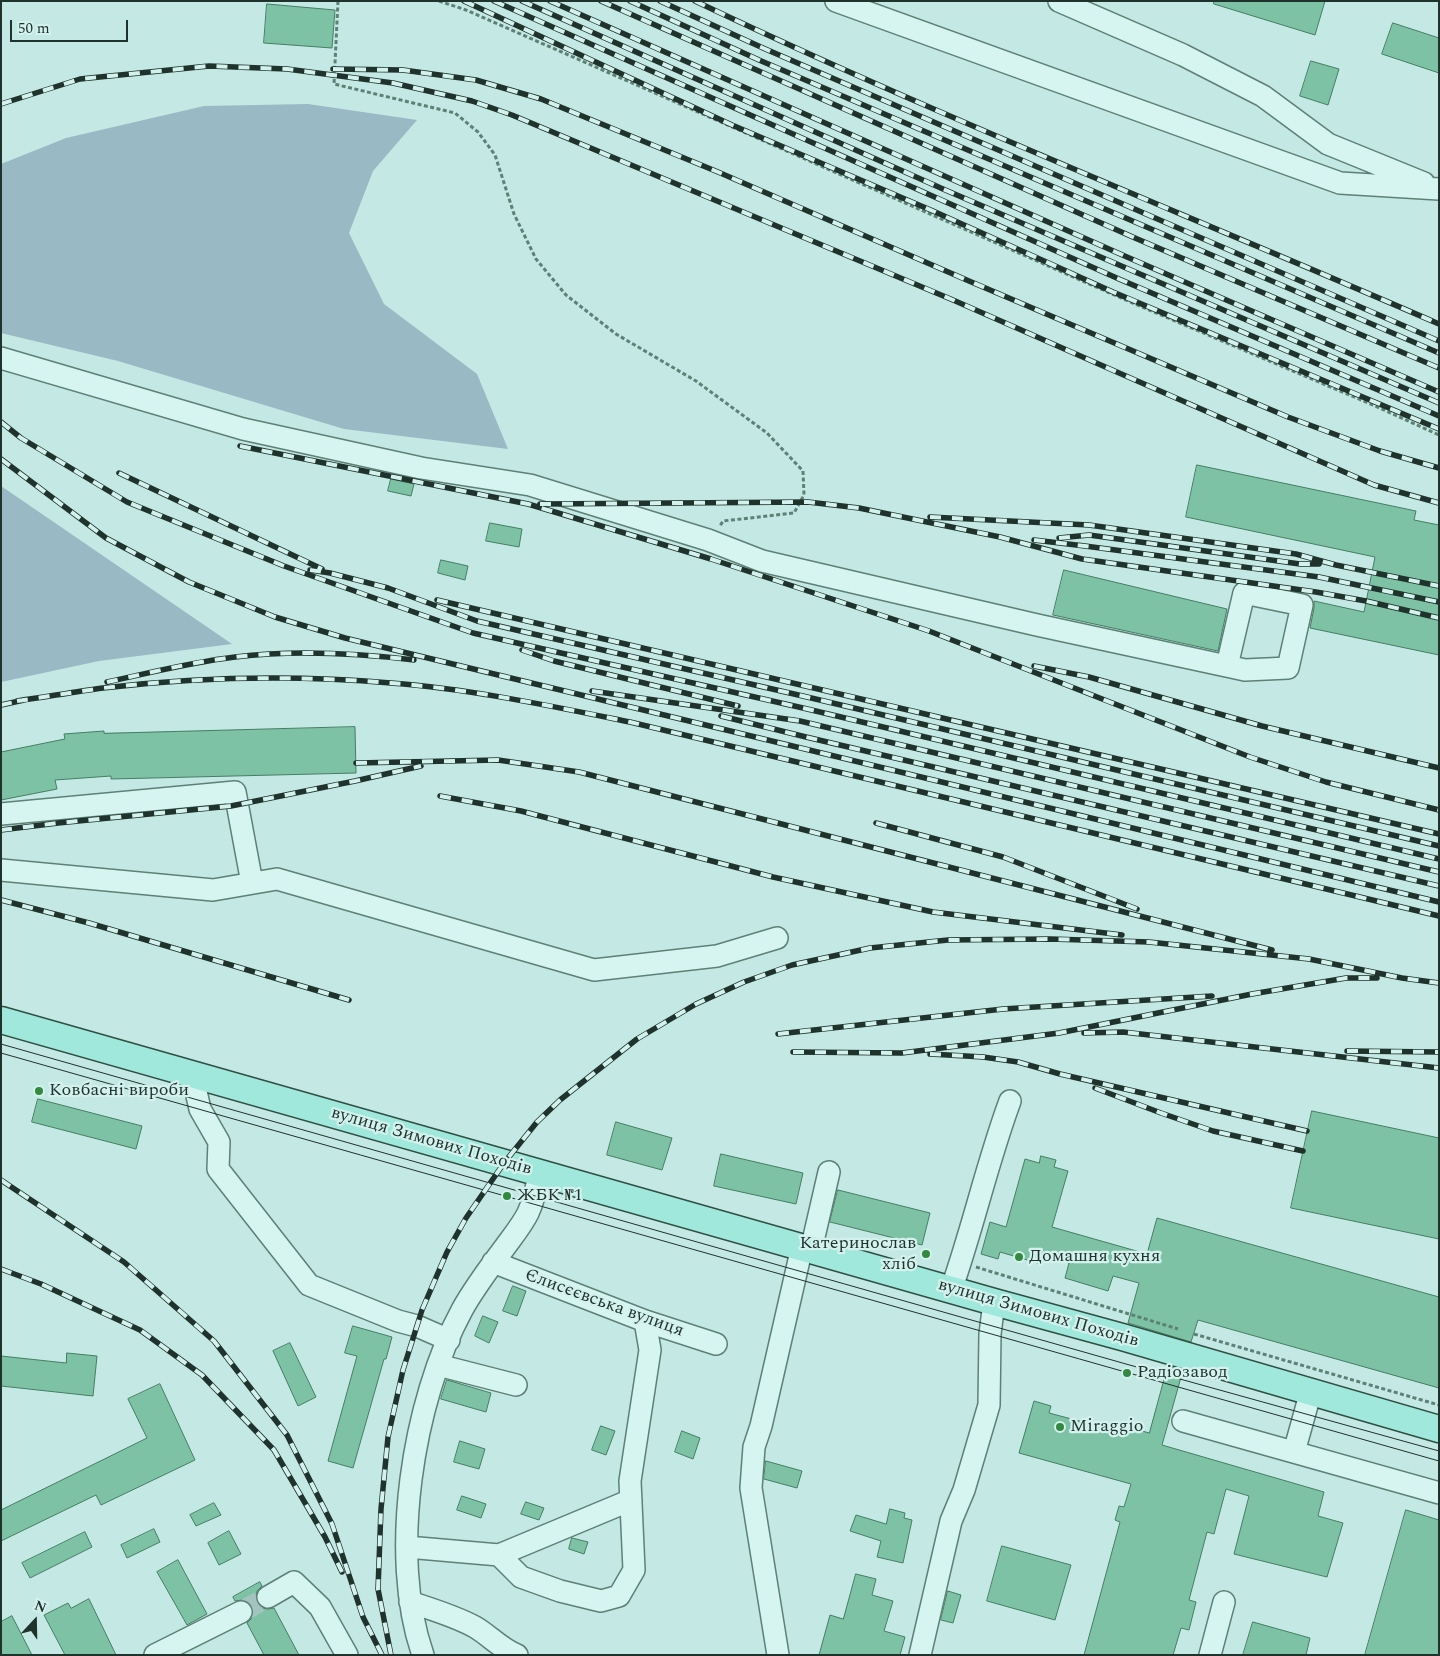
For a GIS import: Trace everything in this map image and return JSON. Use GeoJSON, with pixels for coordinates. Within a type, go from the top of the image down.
{"type":"FeatureCollection","features":[{"type":"Feature","properties":{"kind":"main road","name":"вулиця Зимових Походів"},"geometry":{"type":"LineString","coordinates":[[1,1020],[1311,1391],[1439,1429]]}},
{"type":"Feature","properties":{"kind":"street"},"geometry":{"type":"LineString","coordinates":[[836,1],[1340,184],[1439,189]]}},
{"type":"Feature","properties":{"kind":"street"},"geometry":{"type":"LineString","coordinates":[[1059,1],[1183,55],[1263,96],[1328,144],[1439,189]]}},
{"type":"Feature","properties":{"kind":"street"},"geometry":{"type":"LineString","coordinates":[[1,358],[243,429],[421,468],[530,485],[708,540],[762,561],[1009,619],[1227,666]]}},
{"type":"Feature","properties":{"kind":"street"},"geometry":{"type":"LineString","coordinates":[[1,814],[235,792],[252,883]]}},
{"type":"Feature","properties":{"kind":"street"},"geometry":{"type":"LineString","coordinates":[[1,870],[213,890],[277,879],[594,970],[717,956],[777,938]]}},
{"type":"Feature","properties":{"kind":"street"},"geometry":{"type":"LineString","coordinates":[[192,1074],[200,1109],[219,1142],[218,1169],[308,1286],[398,1321],[417,1326],[449,1340]]}},
{"type":"Feature","properties":{"kind":"street"},"geometry":{"type":"LineString","coordinates":[[951,1290],[1010,1100]]}},
{"type":"Feature","properties":{"kind":"street"},"geometry":{"type":"LineString","coordinates":[[778,1655],[752,1488],[754,1447],[828,1172]]}},
{"type":"Feature","properties":{"kind":"street"},"geometry":{"type":"LineString","coordinates":[[422,1655],[410,1602],[407,1547],[412,1472],[422,1419],[438,1365],[462,1309],[528,1213],[539,1173]]}},
{"type":"Feature","properties":{"kind":"street","name":"Єлисєєвська вулиця"},"geometry":{"type":"LineString","coordinates":[[493,1262],[645,1321],[716,1344]]}},
{"type":"Feature","properties":{"kind":"street"},"geometry":{"type":"LineString","coordinates":[[920,1655],[951,1521],[964,1490],[989,1406],[990,1334],[994,1302]]}},
{"type":"Feature","properties":{"kind":"street"},"geometry":{"type":"LineString","coordinates":[[499,1555],[522,1577],[560,1591],[601,1600],[619,1596],[634,1570],[630,1481],[650,1350],[645,1321]]}},
{"type":"Feature","properties":{"kind":"street"},"geometry":{"type":"LineString","coordinates":[[438,1365],[516,1385]]}},
{"type":"Feature","properties":{"kind":"street"},"geometry":{"type":"LineString","coordinates":[[1294,1452],[1311,1391]]}},
{"type":"Feature","properties":{"kind":"street"},"geometry":{"type":"LineString","coordinates":[[1183,1421],[1439,1493]]}},
{"type":"Feature","properties":{"kind":"street"},"geometry":{"type":"LineString","coordinates":[[407,1547],[499,1555],[631,1500]]}},
{"type":"Feature","properties":{"kind":"street"},"geometry":{"type":"LineString","coordinates":[[268,1598],[294,1582],[320,1608],[347,1655]]}},
{"type":"Feature","properties":{"kind":"street"},"geometry":{"type":"LineString","coordinates":[[410,1602],[475,1627],[512,1654]]}},
{"type":"Feature","properties":{"kind":"street"},"geometry":{"type":"LineString","coordinates":[[1210,1655],[1224,1602]]}},
{"type":"Feature","properties":{"kind":"street"},"geometry":{"type":"LineString","coordinates":[[155,1655],[241,1612]]}},
{"type":"Feature","properties":{"kind":"path"},"geometry":{"type":"LineString","coordinates":[[338,1],[334,84],[455,113],[478,132],[495,155],[514,214],[536,259],[566,295],[616,334],[696,381],[767,433],[803,471],[804,495],[794,513],[723,521],[708,540]]}},
{"type":"Feature","properties":{"kind":"path"},"geometry":{"type":"LineString","coordinates":[[439,1],[466,10],[1128,301],[1439,435]]}},
{"type":"Feature","properties":{"kind":"path"},"geometry":{"type":"LineString","coordinates":[[961,1262],[1178,1329]]}},
{"type":"Feature","properties":{"kind":"path"},"geometry":{"type":"LineString","coordinates":[[1194,1334],[1439,1405]]}},
{"type":"Feature","properties":{"kind":"shaded area"},"geometry":{"type":"Polygon","coordinates":[[[308,104],[417,120],[373,171],[349,233],[384,304],[477,374],[508,449],[344,429],[118,361],[1,333],[1,164],[66,138],[204,106],[308,104]]]}},
{"type":"Feature","properties":{"kind":"shaded area"},"geometry":{"type":"Polygon","coordinates":[[[1,486],[232,644],[99,661],[1,682],[1,486]]]}},
{"type":"Feature","properties":{"kind":"building"},"geometry":{"type":"Polygon","coordinates":[[[1214,1],[1325,1],[1315,35],[1214,4],[1214,1]]]}},
{"type":"Feature","properties":{"kind":"building"},"geometry":{"type":"Polygon","coordinates":[[[267,4],[335,10],[332,48],[264,43],[267,4]]]}},
{"type":"Feature","properties":{"kind":"building"},"geometry":{"type":"Polygon","coordinates":[[[1393,23],[1439,38],[1439,73],[1382,54],[1393,23]]]}},
{"type":"Feature","properties":{"kind":"building"},"geometry":{"type":"Polygon","coordinates":[[[1311,61],[1339,69],[1328,105],[1300,96],[1311,61]]]}},
{"type":"Feature","properties":{"kind":"building"},"geometry":{"type":"Polygon","coordinates":[[[1197,465],[1416,511],[1414,520],[1439,525],[1439,655],[1310,628],[1314,601],[1364,612],[1375,557],[1186,517],[1197,465]]]}},
{"type":"Feature","properties":{"kind":"building"},"geometry":{"type":"Polygon","coordinates":[[[391,479],[414,484],[411,496],[388,491],[391,479]]]}},
{"type":"Feature","properties":{"kind":"building"},"geometry":{"type":"Polygon","coordinates":[[[490,523],[522,529],[519,547],[486,541],[490,523]]]}},
{"type":"Feature","properties":{"kind":"building"},"geometry":{"type":"Polygon","coordinates":[[[441,560],[468,566],[465,580],[438,573],[441,560]]]}},
{"type":"Feature","properties":{"kind":"building"},"geometry":{"type":"Polygon","coordinates":[[[1064,570],[1227,609],[1218,651],[1053,615],[1064,570]]]}},
{"type":"Feature","properties":{"kind":"building"},"geometry":{"type":"Polygon","coordinates":[[[355,727],[356,773],[111,779],[111,776],[55,780],[57,789],[1,800],[1,752],[65,739],[64,734],[104,731],[104,733],[355,727]]]}},
{"type":"Feature","properties":{"kind":"building"},"geometry":{"type":"Polygon","coordinates":[[[38,1099],[142,1126],[136,1149],[32,1122],[38,1099]]]}},
{"type":"Feature","properties":{"kind":"building"},"geometry":{"type":"Polygon","coordinates":[[[1312,1111],[1439,1138],[1439,1239],[1291,1208],[1312,1111]]]}},
{"type":"Feature","properties":{"kind":"building"},"geometry":{"type":"Polygon","coordinates":[[[616,1122],[672,1138],[662,1170],[607,1155],[616,1122]]]}},
{"type":"Feature","properties":{"kind":"building"},"geometry":{"type":"Polygon","coordinates":[[[721,1154],[803,1173],[796,1204],[714,1186],[721,1154]]]}},
{"type":"Feature","properties":{"kind":"building"},"geometry":{"type":"Polygon","coordinates":[[[1041,1156],[1056,1160],[1054,1167],[1068,1171],[1052,1227],[1147,1254],[1157,1218],[1439,1297],[1439,1388],[1198,1320],[1191,1342],[1128,1323],[1139,1283],[1113,1276],[1108,1291],[1065,1278],[1069,1263],[1044,1256],[1041,1264],[1000,1252],[998,1259],[981,1254],[990,1222],[1006,1227],[1025,1159],[1039,1163],[1041,1156]]]}},
{"type":"Feature","properties":{"kind":"building"},"geometry":{"type":"Polygon","coordinates":[[[838,1190],[930,1213],[922,1245],[830,1222],[838,1190]]]}},
{"type":"Feature","properties":{"kind":"building"},"geometry":{"type":"Polygon","coordinates":[[[513,1286],[526,1291],[517,1316],[503,1311],[513,1286]]]}},
{"type":"Feature","properties":{"kind":"building"},"geometry":{"type":"Polygon","coordinates":[[[483,1316],[498,1322],[489,1343],[475,1336],[483,1316]]]}},
{"type":"Feature","properties":{"kind":"building"},"geometry":{"type":"Polygon","coordinates":[[[353,1326],[392,1337],[353,1468],[328,1461],[357,1356],[345,1353],[353,1326]]]}},
{"type":"Feature","properties":{"kind":"building"},"geometry":{"type":"Polygon","coordinates":[[[290,1343],[316,1397],[298,1406],[273,1351],[290,1343]]]}},
{"type":"Feature","properties":{"kind":"building"},"geometry":{"type":"Polygon","coordinates":[[[67,1353],[97,1356],[93,1396],[1,1386],[1,1356],[66,1363],[67,1353]]]}},
{"type":"Feature","properties":{"kind":"building"},"geometry":{"type":"Polygon","coordinates":[[[1168,1366],[1183,1370],[1162,1445],[1324,1492],[1318,1516],[1343,1523],[1327,1577],[1234,1554],[1249,1496],[1226,1489],[1214,1534],[1207,1532],[1189,1600],[1196,1602],[1189,1630],[1181,1628],[1173,1655],[1084,1655],[1120,1522],[1115,1520],[1119,1506],[1124,1507],[1131,1484],[1019,1453],[1034,1401],[1051,1406],[1049,1413],[1128,1434],[1129,1427],[1149,1433],[1168,1366]]]}},
{"type":"Feature","properties":{"kind":"building"},"geometry":{"type":"Polygon","coordinates":[[[447,1380],[491,1393],[486,1412],[441,1399],[447,1380]]]}},
{"type":"Feature","properties":{"kind":"building"},"geometry":{"type":"Polygon","coordinates":[[[160,1384],[195,1460],[101,1505],[96,1495],[1,1541],[1,1510],[147,1438],[128,1399],[160,1384]]]}},
{"type":"Feature","properties":{"kind":"building"},"geometry":{"type":"Polygon","coordinates":[[[601,1426],[615,1431],[606,1455],[592,1450],[601,1426]]]}},
{"type":"Feature","properties":{"kind":"building"},"geometry":{"type":"Polygon","coordinates":[[[682,1431],[700,1438],[693,1459],[675,1452],[682,1431]]]}},
{"type":"Feature","properties":{"kind":"building"},"geometry":{"type":"Polygon","coordinates":[[[460,1441],[485,1449],[479,1469],[454,1462],[460,1441]]]}},
{"type":"Feature","properties":{"kind":"building"},"geometry":{"type":"Polygon","coordinates":[[[766,1461],[802,1471],[797,1488],[764,1479],[766,1461]]]}},
{"type":"Feature","properties":{"kind":"building"},"geometry":{"type":"Polygon","coordinates":[[[462,1496],[486,1504],[481,1518],[457,1510],[462,1496]]]}},
{"type":"Feature","properties":{"kind":"building"},"geometry":{"type":"Polygon","coordinates":[[[526,1502],[544,1508],[539,1520],[521,1514],[526,1502]]]}},
{"type":"Feature","properties":{"kind":"building"},"geometry":{"type":"Polygon","coordinates":[[[214,1503],[221,1515],[196,1526],[190,1515],[214,1503]]]}},
{"type":"Feature","properties":{"kind":"building"},"geometry":{"type":"Polygon","coordinates":[[[890,1509],[905,1513],[904,1518],[912,1520],[903,1563],[877,1557],[881,1541],[850,1531],[856,1515],[886,1524],[890,1509]]]}},
{"type":"Feature","properties":{"kind":"building"},"geometry":{"type":"Polygon","coordinates":[[[1406,1510],[1439,1520],[1439,1655],[1365,1655],[1406,1510]]]}},
{"type":"Feature","properties":{"kind":"building"},"geometry":{"type":"Polygon","coordinates":[[[154,1529],[160,1542],[127,1558],[121,1545],[154,1529]]]}},
{"type":"Feature","properties":{"kind":"building"},"geometry":{"type":"Polygon","coordinates":[[[229,1531],[241,1554],[219,1565],[208,1543],[229,1531]]]}},
{"type":"Feature","properties":{"kind":"building"},"geometry":{"type":"Polygon","coordinates":[[[85,1532],[92,1547],[30,1578],[22,1563],[85,1532]]]}},
{"type":"Feature","properties":{"kind":"building"},"geometry":{"type":"Polygon","coordinates":[[[572,1538],[588,1542],[584,1554],[569,1549],[572,1538]]]}},
{"type":"Feature","properties":{"kind":"building"},"geometry":{"type":"Polygon","coordinates":[[[1002,1546],[1071,1565],[1055,1620],[987,1601],[1002,1546]]]}},
{"type":"Feature","properties":{"kind":"building"},"geometry":{"type":"Polygon","coordinates":[[[178,1560],[207,1614],[187,1625],[157,1572],[178,1560]]]}},
{"type":"Feature","properties":{"kind":"building"},"geometry":{"type":"Polygon","coordinates":[[[856,1574],[876,1579],[872,1595],[893,1601],[884,1631],[905,1637],[900,1655],[819,1655],[830,1615],[843,1619],[856,1574]]]}},
{"type":"Feature","properties":{"kind":"building"},"geometry":{"type":"Polygon","coordinates":[[[260,1582],[262,1586],[257,1591],[257,1603],[262,1608],[274,1608],[299,1655],[264,1655],[247,1623],[252,1618],[252,1606],[247,1601],[235,1601],[233,1597],[260,1582]]]}},
{"type":"Feature","properties":{"kind":"building"},"geometry":{"type":"Polygon","coordinates":[[[948,1591],[961,1595],[953,1623],[941,1620],[948,1591]]]}},
{"type":"Feature","properties":{"kind":"building"},"geometry":{"type":"Polygon","coordinates":[[[89,1599],[116,1655],[65,1655],[44,1615],[68,1603],[71,1608],[89,1599]]]}},
{"type":"Feature","properties":{"kind":"building"},"geometry":{"type":"Polygon","coordinates":[[[12,1616],[32,1655],[1,1655],[1,1622],[12,1616]]]}},
{"type":"Feature","properties":{"kind":"building"},"geometry":{"type":"Polygon","coordinates":[[[1253,1622],[1310,1638],[1306,1655],[1243,1655],[1253,1622]]]}},
{"type":"Feature","properties":{"kind":"tunnel"},"geometry":{"type":"LineString","coordinates":[[241,1612],[268,1597]]}},
{"type":"Feature","properties":{"kind":"tram line"},"geometry":{"type":"LineString","coordinates":[[1,1044],[1126,1364],[1439,1451]]}},
{"type":"Feature","properties":{"kind":"tram line"},"geometry":{"type":"LineString","coordinates":[[1,1053],[1439,1461]]}},
{"type":"Feature","properties":{"kind":"railway"},"geometry":{"type":"LineString","coordinates":[[464,1],[732,125],[933,211],[1113,292],[1439,429]]}},
{"type":"Feature","properties":{"kind":"railway"},"geometry":{"type":"LineString","coordinates":[[494,1],[1119,279],[1439,416]]}},
{"type":"Feature","properties":{"kind":"railway"},"geometry":{"type":"LineString","coordinates":[[522,1],[943,189],[1439,403]]}},
{"type":"Feature","properties":{"kind":"railway"},"geometry":{"type":"LineString","coordinates":[[550,1],[1127,257],[1439,392]]}},
{"type":"Feature","properties":{"kind":"railway"},"geometry":{"type":"LineString","coordinates":[[601,1],[1135,238],[1439,368]]}},
{"type":"Feature","properties":{"kind":"railway"},"geometry":{"type":"LineString","coordinates":[[630,1],[759,60],[1439,353]]}},
{"type":"Feature","properties":{"kind":"railway"},"geometry":{"type":"LineString","coordinates":[[660,1],[763,48],[1439,341]]}},
{"type":"Feature","properties":{"kind":"railway"},"geometry":{"type":"LineString","coordinates":[[695,1],[972,126],[1439,324]]}},
{"type":"Feature","properties":{"kind":"railway"},"geometry":{"type":"LineString","coordinates":[[1,104],[80,79],[209,66],[287,69],[393,83],[472,101],[512,115],[953,300],[1374,485],[1439,503]]}},
{"type":"Feature","properties":{"kind":"railway"},"geometry":{"type":"LineString","coordinates":[[333,69],[403,70],[476,80],[541,99],[718,172],[1288,417],[1380,451],[1439,468]]}},
{"type":"Feature","properties":{"kind":"railway"},"geometry":{"type":"LineString","coordinates":[[1,422],[21,438],[127,502],[284,566],[473,633],[803,708],[1439,859]]}},
{"type":"Feature","properties":{"kind":"railway"},"geometry":{"type":"LineString","coordinates":[[240,446],[528,504],[711,559],[929,631],[1250,757],[1326,782],[1439,810]]}},
{"type":"Feature","properties":{"kind":"railway"},"geometry":{"type":"LineString","coordinates":[[1,459],[106,538],[189,582],[275,617],[345,638],[1439,902]]}},
{"type":"Feature","properties":{"kind":"railway"},"geometry":{"type":"LineString","coordinates":[[119,473],[322,569]]}},
{"type":"Feature","properties":{"kind":"railway"},"geometry":{"type":"LineString","coordinates":[[540,504],[808,502],[859,508],[1000,537],[1082,559],[1316,592],[1366,601],[1439,618]]}},
{"type":"Feature","properties":{"kind":"railway"},"geometry":{"type":"LineString","coordinates":[[930,517],[1089,525],[1296,554],[1336,565],[1439,586]]}},
{"type":"Feature","properties":{"kind":"railway"},"geometry":{"type":"LineString","coordinates":[[1059,538],[1089,535],[1300,564],[1319,564]]}},
{"type":"Feature","properties":{"kind":"railway"},"geometry":{"type":"LineString","coordinates":[[1034,540],[1319,577],[1439,602]]}},
{"type":"Feature","properties":{"kind":"railway"},"geometry":{"type":"LineString","coordinates":[[310,570],[330,573],[388,588],[477,621],[1439,846]]}},
{"type":"Feature","properties":{"kind":"railway"},"geometry":{"type":"LineString","coordinates":[[437,600],[1439,834]]}},
{"type":"Feature","properties":{"kind":"railway"},"geometry":{"type":"LineString","coordinates":[[522,650],[554,661],[738,706]]}},
{"type":"Feature","properties":{"kind":"railway"},"geometry":{"type":"LineString","coordinates":[[107,682],[203,662],[257,655],[324,653],[414,660]]}},
{"type":"Feature","properties":{"kind":"railway"},"geometry":{"type":"LineString","coordinates":[[1034,666],[1089,677],[1262,726],[1439,768]]}},
{"type":"Feature","properties":{"kind":"railway"},"geometry":{"type":"LineString","coordinates":[[17,701],[139,684],[247,678],[355,680],[481,694],[630,722],[1439,916]]}},
{"type":"Feature","properties":{"kind":"railway"},"geometry":{"type":"LineString","coordinates":[[592,691],[800,721],[1439,872]]}},
{"type":"Feature","properties":{"kind":"railway"},"geometry":{"type":"LineString","coordinates":[[1,705],[24,700]]}},
{"type":"Feature","properties":{"kind":"railway"},"geometry":{"type":"LineString","coordinates":[[721,716],[1439,886]]}},
{"type":"Feature","properties":{"kind":"railway"},"geometry":{"type":"LineString","coordinates":[[356,763],[498,760],[579,772],[1272,950]]}},
{"type":"Feature","properties":{"kind":"railway"},"geometry":{"type":"LineString","coordinates":[[1,830],[231,806],[421,766]]}},
{"type":"Feature","properties":{"kind":"railway"},"geometry":{"type":"LineString","coordinates":[[440,796],[521,811],[773,877],[933,912],[1122,935]]}},
{"type":"Feature","properties":{"kind":"railway"},"geometry":{"type":"LineString","coordinates":[[876,823],[1003,857],[1137,909]]}},
{"type":"Feature","properties":{"kind":"railway"},"geometry":{"type":"LineString","coordinates":[[1,900],[89,923],[349,1000]]}},
{"type":"Feature","properties":{"kind":"railway"},"geometry":{"type":"LineString","coordinates":[[391,1655],[378,1589],[381,1509],[388,1437],[403,1370],[422,1310],[447,1252],[466,1218],[504,1163],[537,1122],[560,1100],[637,1039],[696,1004],[744,982],[792,965],[870,948],[948,940],[1050,939],[1149,942],[1309,959],[1402,978],[1439,983]]}},
{"type":"Feature","properties":{"kind":"railway"},"geometry":{"type":"LineString","coordinates":[[793,1052],[902,1053],[1059,1033],[1252,994],[1346,978],[1377,978]]}},
{"type":"Feature","properties":{"kind":"railway"},"geometry":{"type":"LineString","coordinates":[[778,1034],[1003,1009],[1212,996]]}},
{"type":"Feature","properties":{"kind":"railway"},"geometry":{"type":"LineString","coordinates":[[1084,1033],[1123,1032],[1439,1068]]}},
{"type":"Feature","properties":{"kind":"railway"},"geometry":{"type":"LineString","coordinates":[[1347,1051],[1439,1052]]}},
{"type":"Feature","properties":{"kind":"railway"},"geometry":{"type":"LineString","coordinates":[[930,1054],[983,1057],[1018,1062],[1060,1074],[1307,1131]]}},
{"type":"Feature","properties":{"kind":"railway"},"geometry":{"type":"LineString","coordinates":[[1095,1088],[1213,1131],[1303,1151]]}},
{"type":"Feature","properties":{"kind":"railway"},"geometry":{"type":"LineString","coordinates":[[1,1180],[124,1262],[214,1341],[287,1435],[332,1524],[363,1617],[382,1655]]}},
{"type":"Feature","properties":{"kind":"railway"},"geometry":{"type":"LineString","coordinates":[[1,1269],[41,1284],[140,1330],[202,1375],[274,1450],[325,1537],[342,1572]]}},
{"type":"Feature","properties":{"kind":"place","name":"Ковбасні вироби"},"geometry":{"type":"Point","coordinates":[39,1091]}},
{"type":"Feature","properties":{"kind":"place","name":"ЖБК №1"},"geometry":{"type":"Point","coordinates":[507,1196]}},
{"type":"Feature","properties":{"kind":"place","name":"Катеринослав хліб"},"geometry":{"type":"Point","coordinates":[926,1254]}},
{"type":"Feature","properties":{"kind":"place","name":"Домашня кухня"},"geometry":{"type":"Point","coordinates":[1019,1257]}},
{"type":"Feature","properties":{"kind":"place","name":"Радіозавод"},"geometry":{"type":"Point","coordinates":[1127,1373]}},
{"type":"Feature","properties":{"kind":"place","name":"Miraggio"},"geometry":{"type":"Point","coordinates":[1060,1427]}}]}
